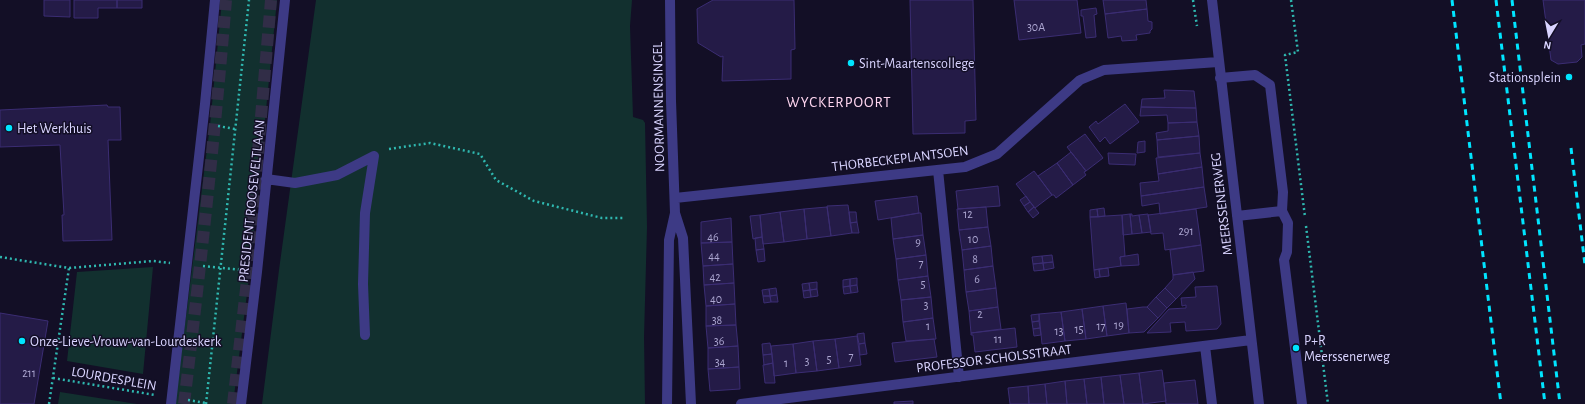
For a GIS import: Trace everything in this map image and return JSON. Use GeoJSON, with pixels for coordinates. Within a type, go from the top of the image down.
{"type":"FeatureCollection","features":[{"type":"Feature","properties":{"kind":"street"},"geometry":{"type":"LineString","coordinates":[[172,401],[215,0]]}},
{"type":"Feature","properties":{"kind":"street","name":"PRESIDENT ROOSEVELTLAAN"},"geometry":{"type":"LineString","coordinates":[[241,404],[257,272],[285,0]]}},
{"type":"Feature","properties":{"kind":"street","name":"NOORMANNENSINGEL"},"geometry":{"type":"LineString","coordinates":[[667,404],[669,240],[675,213],[671,101],[670,0]]}},
{"type":"Feature","properties":{"kind":"street","name":"MEERSSENERWEG"},"geometry":{"type":"LineString","coordinates":[[1212,0],[1218,62],[1259,404]]}},
{"type":"Feature","properties":{"kind":"street","name":"THORBECKEPLANTSOEN"},"geometry":{"type":"LineString","coordinates":[[675,198],[965,166],[997,154],[1080,80],[1104,70],[1218,62]]}},
{"type":"Feature","properties":{"kind":"street"},"geometry":{"type":"LineString","coordinates":[[1220,78],[1255,75],[1270,85],[1283,192],[1282,212],[1288,223],[1288,252],[1284,260],[1302,404]]}},
{"type":"Feature","properties":{"kind":"street"},"geometry":{"type":"LineString","coordinates":[[266,179],[295,183],[337,175],[374,156]]}},
{"type":"Feature","properties":{"kind":"street"},"geometry":{"type":"LineString","coordinates":[[365,335],[363,284],[365,213],[374,156]]}},
{"type":"Feature","properties":{"kind":"street"},"geometry":{"type":"LineString","coordinates":[[938,170],[958,377]]}},
{"type":"Feature","properties":{"kind":"street"},"geometry":{"type":"LineString","coordinates":[[1237,216],[1282,212]]}},
{"type":"Feature","properties":{"kind":"street","name":"NOORMANNENSINGEL"},"geometry":{"type":"LineString","coordinates":[[675,213],[682,238],[691,404]]}},
{"type":"Feature","properties":{"kind":"street","name":"PROFESSOR SCHOLSSTRAAT"},"geometry":{"type":"LineString","coordinates":[[741,404],[1251,340]]}},
{"type":"Feature","properties":{"kind":"street"},"geometry":{"type":"LineString","coordinates":[[1205,346],[1212,404]]}},
{"type":"Feature","properties":{"kind":"path","name":"PRESIDENT ROOSEVELTLAAN"},"geometry":{"type":"LineString","coordinates":[[206,404],[249,0]]}},
{"type":"Feature","properties":{"kind":"path"},"geometry":{"type":"LineString","coordinates":[[1291,0],[1298,52],[1285,55],[1328,404]]}},
{"type":"Feature","properties":{"kind":"path"},"geometry":{"type":"LineString","coordinates":[[374,156],[388,149],[430,143],[480,154],[496,180],[534,201],[602,218],[625,218]]}},
{"type":"Feature","properties":{"kind":"path"},"geometry":{"type":"LineString","coordinates":[[0,257],[69,268],[153,261],[257,272]]}},
{"type":"Feature","properties":{"kind":"path"},"geometry":{"type":"LineString","coordinates":[[49,404],[69,268]]}},
{"type":"Feature","properties":{"kind":"path","name":"LOURDESPLEIN"},"geometry":{"type":"LineString","coordinates":[[53,378],[172,401]]}},
{"type":"Feature","properties":{"kind":"green space"},"geometry":{"type":"Polygon","coordinates":[[[222,0],[277,0],[250,270],[233,404],[175,404],[210,125],[222,0]]]}},
{"type":"Feature","properties":{"kind":"green space"},"geometry":{"type":"Polygon","coordinates":[[[316,0],[632,0],[630,26],[633,117],[643,120],[645,123],[647,227],[644,337],[645,404],[262,404],[316,0]]]}},
{"type":"Feature","properties":{"kind":"green space"},"geometry":{"type":"Polygon","coordinates":[[[153,267],[143,374],[67,361],[77,272],[153,267]]]}},
{"type":"Feature","properties":{"kind":"green space"},"geometry":{"type":"Polygon","coordinates":[[[60,392],[137,404],[58,404],[60,392]]]}},
{"type":"Feature","properties":{"kind":"building"},"geometry":{"type":"Polygon","coordinates":[[[44,0],[70,0],[70,17],[44,16],[44,0]]]}},
{"type":"Feature","properties":{"kind":"building"},"geometry":{"type":"Polygon","coordinates":[[[74,0],[117,0],[117,8],[98,8],[98,18],[74,18],[74,0]]]}},
{"type":"Feature","properties":{"kind":"building"},"geometry":{"type":"Polygon","coordinates":[[[117,0],[142,0],[142,8],[117,8],[117,0]]]}},
{"type":"Feature","properties":{"kind":"building"},"geometry":{"type":"Polygon","coordinates":[[[713,0],[794,0],[795,49],[791,50],[791,79],[722,81],[723,56],[721,57],[698,43],[697,9],[713,0]]]}},
{"type":"Feature","properties":{"kind":"building"},"geometry":{"type":"Polygon","coordinates":[[[910,0],[973,0],[976,120],[965,121],[965,133],[913,134],[910,0]]]}},
{"type":"Feature","properties":{"kind":"building"},"geometry":{"type":"Polygon","coordinates":[[[1014,0],[1077,0],[1081,33],[1019,40],[1014,0]]]}},
{"type":"Feature","properties":{"kind":"building"},"geometry":{"type":"Polygon","coordinates":[[[1103,0],[1146,0],[1147,9],[1105,14],[1103,0]]]}},
{"type":"Feature","properties":{"kind":"building"},"geometry":{"type":"Polygon","coordinates":[[[1543,0],[1585,0],[1585,44],[1581,45],[1582,57],[1577,62],[1558,64],[1551,60],[1543,0]]]}},
{"type":"Feature","properties":{"kind":"building"},"geometry":{"type":"Polygon","coordinates":[[[1096,8],[1097,14],[1094,15],[1096,37],[1086,38],[1081,10],[1096,8]]]}},
{"type":"Feature","properties":{"kind":"building"},"geometry":{"type":"Polygon","coordinates":[[[1147,9],[1148,21],[1152,22],[1152,29],[1150,33],[1136,35],[1137,40],[1122,41],[1121,36],[1108,38],[1105,14],[1147,9]]]}},
{"type":"Feature","properties":{"kind":"building"},"geometry":{"type":"Polygon","coordinates":[[[1164,90],[1194,91],[1196,108],[1141,107],[1142,99],[1165,98],[1164,90]]]}},
{"type":"Feature","properties":{"kind":"building"},"geometry":{"type":"Polygon","coordinates":[[[1125,104],[1139,122],[1110,144],[1105,137],[1100,142],[1089,127],[1096,121],[1098,124],[1125,104]]]}},
{"type":"Feature","properties":{"kind":"building"},"geometry":{"type":"Polygon","coordinates":[[[107,105],[108,107],[120,107],[121,140],[108,140],[112,240],[63,241],[62,215],[64,215],[60,145],[0,147],[0,110],[107,105]]]}},
{"type":"Feature","properties":{"kind":"building"},"geometry":{"type":"Polygon","coordinates":[[[1141,107],[1196,108],[1197,122],[1168,123],[1167,115],[1140,116],[1141,107]]]}},
{"type":"Feature","properties":{"kind":"building"},"geometry":{"type":"Polygon","coordinates":[[[1197,122],[1199,136],[1157,140],[1156,133],[1168,131],[1168,123],[1197,122]]]}},
{"type":"Feature","properties":{"kind":"building"},"geometry":{"type":"Polygon","coordinates":[[[1085,134],[1103,158],[1086,171],[1067,147],[1085,134]]]}},
{"type":"Feature","properties":{"kind":"building"},"geometry":{"type":"Polygon","coordinates":[[[1199,136],[1200,153],[1158,157],[1157,140],[1199,136]]]}},
{"type":"Feature","properties":{"kind":"building"},"geometry":{"type":"Polygon","coordinates":[[[1145,141],[1145,152],[1137,153],[1138,142],[1145,141]]]}},
{"type":"Feature","properties":{"kind":"building"},"geometry":{"type":"Polygon","coordinates":[[[1071,152],[1086,171],[1084,172],[1086,175],[1073,185],[1057,163],[1071,152]]]}},
{"type":"Feature","properties":{"kind":"building"},"geometry":{"type":"Polygon","coordinates":[[[1108,153],[1136,154],[1135,165],[1109,164],[1108,153]]]}},
{"type":"Feature","properties":{"kind":"building"},"geometry":{"type":"Polygon","coordinates":[[[1200,153],[1202,167],[1158,174],[1156,158],[1200,153]]]}},
{"type":"Feature","properties":{"kind":"building"},"geometry":{"type":"Polygon","coordinates":[[[1057,163],[1073,185],[1056,198],[1038,176],[1057,163]]]}},
{"type":"Feature","properties":{"kind":"building"},"geometry":{"type":"Polygon","coordinates":[[[1202,167],[1204,187],[1141,196],[1140,183],[1159,181],[1158,174],[1202,167]]]}},
{"type":"Feature","properties":{"kind":"building"},"geometry":{"type":"Polygon","coordinates":[[[1034,171],[1052,195],[1035,208],[1016,184],[1034,171]]]}},
{"type":"Feature","properties":{"kind":"building"},"geometry":{"type":"Polygon","coordinates":[[[998,186],[1000,206],[958,209],[956,191],[998,186]]]}},
{"type":"Feature","properties":{"kind":"building"},"geometry":{"type":"Polygon","coordinates":[[[1204,187],[1207,207],[1160,214],[1159,203],[1142,206],[1141,196],[1204,187]]]}},
{"type":"Feature","properties":{"kind":"building"},"geometry":{"type":"Polygon","coordinates":[[[917,196],[919,213],[878,220],[875,201],[917,196]]]}},
{"type":"Feature","properties":{"kind":"building"},"geometry":{"type":"Polygon","coordinates":[[[1026,196],[1030,202],[1024,206],[1020,200],[1026,196]]]}},
{"type":"Feature","properties":{"kind":"building"},"geometry":{"type":"Polygon","coordinates":[[[1030,202],[1034,207],[1028,212],[1024,206],[1030,202]]]}},
{"type":"Feature","properties":{"kind":"building"},"geometry":{"type":"Polygon","coordinates":[[[848,205],[852,233],[831,236],[827,206],[848,205]]]}},
{"type":"Feature","properties":{"kind":"building"},"geometry":{"type":"Polygon","coordinates":[[[827,207],[831,236],[807,239],[804,209],[827,207]]]}},
{"type":"Feature","properties":{"kind":"building"},"geometry":{"type":"Polygon","coordinates":[[[986,207],[988,227],[959,230],[957,209],[986,207]]]}},
{"type":"Feature","properties":{"kind":"building"},"geometry":{"type":"Polygon","coordinates":[[[1034,207],[1039,213],[1033,218],[1028,212],[1034,207]]]}},
{"type":"Feature","properties":{"kind":"building"},"geometry":{"type":"Polygon","coordinates":[[[1104,208],[1105,216],[1098,217],[1097,209],[1104,208]]]}},
{"type":"Feature","properties":{"kind":"building"},"geometry":{"type":"Polygon","coordinates":[[[804,209],[807,239],[784,242],[780,212],[804,209]]]}},
{"type":"Feature","properties":{"kind":"building"},"geometry":{"type":"Polygon","coordinates":[[[1097,209],[1098,217],[1090,217],[1090,210],[1097,209]]]}},
{"type":"Feature","properties":{"kind":"building"},"geometry":{"type":"Polygon","coordinates":[[[1196,209],[1201,245],[1165,250],[1163,233],[1151,234],[1148,215],[1196,209]]]}},
{"type":"Feature","properties":{"kind":"building"},"geometry":{"type":"Polygon","coordinates":[[[780,212],[784,242],[763,244],[760,215],[780,212]]]}},
{"type":"Feature","properties":{"kind":"building"},"geometry":{"type":"Polygon","coordinates":[[[849,212],[856,212],[857,222],[850,223],[849,212]]]}},
{"type":"Feature","properties":{"kind":"building"},"geometry":{"type":"Polygon","coordinates":[[[921,213],[923,235],[893,239],[891,218],[921,213]]]}},
{"type":"Feature","properties":{"kind":"building"},"geometry":{"type":"Polygon","coordinates":[[[1130,214],[1132,234],[1123,235],[1122,215],[1130,214]]]}},
{"type":"Feature","properties":{"kind":"building"},"geometry":{"type":"Polygon","coordinates":[[[1130,214],[1132,214],[1132,216],[1139,215],[1142,233],[1132,234],[1130,214]]]}},
{"type":"Feature","properties":{"kind":"building"},"geometry":{"type":"Polygon","coordinates":[[[1148,214],[1151,232],[1142,233],[1139,215],[1148,214]]]}},
{"type":"Feature","properties":{"kind":"building"},"geometry":{"type":"Polygon","coordinates":[[[760,215],[762,237],[753,239],[750,216],[760,215]]]}},
{"type":"Feature","properties":{"kind":"building"},"geometry":{"type":"Polygon","coordinates":[[[1122,215],[1125,256],[1120,257],[1121,266],[1094,270],[1090,217],[1122,215]]]}},
{"type":"Feature","properties":{"kind":"building"},"geometry":{"type":"Polygon","coordinates":[[[731,218],[732,242],[701,243],[701,222],[731,218]]]}},
{"type":"Feature","properties":{"kind":"building"},"geometry":{"type":"Polygon","coordinates":[[[857,222],[859,233],[852,233],[850,223],[857,222]]]}},
{"type":"Feature","properties":{"kind":"building"},"geometry":{"type":"Polygon","coordinates":[[[988,227],[991,246],[962,250],[959,230],[988,227]]]}},
{"type":"Feature","properties":{"kind":"building"},"geometry":{"type":"Polygon","coordinates":[[[923,235],[926,255],[896,259],[893,239],[923,235]]]}},
{"type":"Feature","properties":{"kind":"building"},"geometry":{"type":"Polygon","coordinates":[[[762,237],[764,249],[756,250],[755,238],[762,237]]]}},
{"type":"Feature","properties":{"kind":"building"},"geometry":{"type":"Polygon","coordinates":[[[732,242],[733,264],[703,266],[701,243],[732,242]]]}},
{"type":"Feature","properties":{"kind":"building"},"geometry":{"type":"Polygon","coordinates":[[[1201,245],[1204,271],[1173,275],[1170,250],[1201,245]]]}},
{"type":"Feature","properties":{"kind":"building"},"geometry":{"type":"Polygon","coordinates":[[[991,246],[993,266],[964,270],[962,250],[991,246]]]}},
{"type":"Feature","properties":{"kind":"building"},"geometry":{"type":"Polygon","coordinates":[[[764,249],[765,261],[758,262],[756,250],[764,249]]]}},
{"type":"Feature","properties":{"kind":"building"},"geometry":{"type":"Polygon","coordinates":[[[1138,254],[1139,265],[1121,266],[1120,257],[1138,254]]]}},
{"type":"Feature","properties":{"kind":"building"},"geometry":{"type":"Polygon","coordinates":[[[926,255],[928,276],[898,280],[896,259],[926,255]]]}},
{"type":"Feature","properties":{"kind":"building"},"geometry":{"type":"Polygon","coordinates":[[[1052,255],[1053,262],[1043,263],[1042,256],[1052,255]]]}},
{"type":"Feature","properties":{"kind":"building"},"geometry":{"type":"Polygon","coordinates":[[[1042,256],[1043,263],[1033,264],[1032,257],[1042,256]]]}},
{"type":"Feature","properties":{"kind":"building"},"geometry":{"type":"Polygon","coordinates":[[[1053,262],[1054,268],[1044,270],[1043,263],[1053,262]]]}},
{"type":"Feature","properties":{"kind":"building"},"geometry":{"type":"Polygon","coordinates":[[[1043,263],[1044,270],[1034,271],[1033,264],[1043,263]]]}},
{"type":"Feature","properties":{"kind":"building"},"geometry":{"type":"Polygon","coordinates":[[[733,264],[734,283],[704,285],[703,266],[733,264]]]}},
{"type":"Feature","properties":{"kind":"building"},"geometry":{"type":"Polygon","coordinates":[[[993,266],[996,288],[966,292],[964,270],[993,266]]]}},
{"type":"Feature","properties":{"kind":"building"},"geometry":{"type":"Polygon","coordinates":[[[1108,268],[1109,276],[1100,277],[1099,269],[1108,268]]]}},
{"type":"Feature","properties":{"kind":"building"},"geometry":{"type":"Polygon","coordinates":[[[1099,269],[1100,277],[1095,278],[1094,270],[1099,269]]]}},
{"type":"Feature","properties":{"kind":"building"},"geometry":{"type":"Polygon","coordinates":[[[1193,272],[1195,279],[1176,299],[1165,288],[1173,279],[1173,275],[1193,272]]]}},
{"type":"Feature","properties":{"kind":"building"},"geometry":{"type":"Polygon","coordinates":[[[928,276],[931,297],[901,300],[898,280],[928,276]]]}},
{"type":"Feature","properties":{"kind":"building"},"geometry":{"type":"Polygon","coordinates":[[[857,278],[857,285],[850,286],[850,279],[857,278]]]}},
{"type":"Feature","properties":{"kind":"building"},"geometry":{"type":"Polygon","coordinates":[[[850,279],[850,286],[843,287],[843,280],[850,279]]]}},
{"type":"Feature","properties":{"kind":"building"},"geometry":{"type":"Polygon","coordinates":[[[817,282],[817,289],[810,290],[809,283],[817,282]]]}},
{"type":"Feature","properties":{"kind":"building"},"geometry":{"type":"Polygon","coordinates":[[[734,283],[735,304],[706,306],[704,285],[734,283]]]}},
{"type":"Feature","properties":{"kind":"building"},"geometry":{"type":"Polygon","coordinates":[[[809,283],[810,290],[803,291],[802,284],[809,283]]]}},
{"type":"Feature","properties":{"kind":"building"},"geometry":{"type":"Polygon","coordinates":[[[857,285],[858,292],[851,293],[850,286],[857,285]]]}},
{"type":"Feature","properties":{"kind":"building"},"geometry":{"type":"Polygon","coordinates":[[[850,286],[851,293],[844,294],[843,287],[850,286]]]}},
{"type":"Feature","properties":{"kind":"building"},"geometry":{"type":"Polygon","coordinates":[[[1217,286],[1221,324],[1217,329],[1186,331],[1185,322],[1170,323],[1171,332],[1147,333],[1169,309],[1186,308],[1186,305],[1182,306],[1181,298],[1196,297],[1195,287],[1217,286]]]}},
{"type":"Feature","properties":{"kind":"building"},"geometry":{"type":"Polygon","coordinates":[[[776,288],[777,295],[770,296],[769,289],[776,288]]]}},
{"type":"Feature","properties":{"kind":"building"},"geometry":{"type":"Polygon","coordinates":[[[996,288],[998,307],[969,311],[966,292],[996,288]]]}},
{"type":"Feature","properties":{"kind":"building"},"geometry":{"type":"Polygon","coordinates":[[[1165,288],[1176,299],[1167,308],[1156,297],[1165,288]]]}},
{"type":"Feature","properties":{"kind":"building"},"geometry":{"type":"Polygon","coordinates":[[[769,289],[770,296],[763,296],[762,290],[769,289]]]}},
{"type":"Feature","properties":{"kind":"building"},"geometry":{"type":"Polygon","coordinates":[[[817,289],[818,296],[811,297],[810,290],[817,289]]]}},
{"type":"Feature","properties":{"kind":"building"},"geometry":{"type":"Polygon","coordinates":[[[810,290],[811,297],[804,298],[803,291],[810,290]]]}},
{"type":"Feature","properties":{"kind":"building"},"geometry":{"type":"Polygon","coordinates":[[[777,295],[778,302],[771,302],[770,296],[777,295]]]}},
{"type":"Feature","properties":{"kind":"building"},"geometry":{"type":"Polygon","coordinates":[[[763,296],[770,296],[771,302],[764,303],[763,296]]]}},
{"type":"Feature","properties":{"kind":"building"},"geometry":{"type":"Polygon","coordinates":[[[931,297],[933,318],[903,322],[901,300],[931,297]]]}},
{"type":"Feature","properties":{"kind":"building"},"geometry":{"type":"Polygon","coordinates":[[[1156,297],[1167,308],[1158,318],[1147,307],[1156,297]]]}},
{"type":"Feature","properties":{"kind":"building"},"geometry":{"type":"Polygon","coordinates":[[[1126,303],[1129,333],[1107,336],[1103,306],[1126,303]]]}},
{"type":"Feature","properties":{"kind":"building"},"geometry":{"type":"Polygon","coordinates":[[[735,304],[736,325],[706,326],[706,306],[735,304]]]}},
{"type":"Feature","properties":{"kind":"building"},"geometry":{"type":"Polygon","coordinates":[[[1103,306],[1107,336],[1086,339],[1082,309],[1103,306]]]}},
{"type":"Feature","properties":{"kind":"building"},"geometry":{"type":"Polygon","coordinates":[[[998,307],[1001,329],[971,333],[969,311],[998,307]]]}},
{"type":"Feature","properties":{"kind":"building"},"geometry":{"type":"Polygon","coordinates":[[[1147,307],[1158,318],[1144,332],[1129,333],[1127,309],[1147,307]]]}},
{"type":"Feature","properties":{"kind":"building"},"geometry":{"type":"Polygon","coordinates":[[[1082,309],[1086,339],[1065,341],[1061,312],[1082,309]]]}},
{"type":"Feature","properties":{"kind":"building"},"geometry":{"type":"Polygon","coordinates":[[[1061,312],[1065,341],[1042,344],[1039,314],[1061,312]]]}},
{"type":"Feature","properties":{"kind":"building","name":"Onze-Lieve-Vrouw-van-Lourdeskerk"},"geometry":{"type":"Polygon","coordinates":[[[0,313],[48,321],[34,404],[0,404],[0,313]]]}},
{"type":"Feature","properties":{"kind":"building"},"geometry":{"type":"Polygon","coordinates":[[[1039,314],[1039,321],[1032,322],[1031,315],[1039,314]]]}},
{"type":"Feature","properties":{"kind":"building"},"geometry":{"type":"Polygon","coordinates":[[[933,318],[936,339],[906,341],[903,322],[933,318]]]}},
{"type":"Feature","properties":{"kind":"building"},"geometry":{"type":"Polygon","coordinates":[[[1039,321],[1040,328],[1033,329],[1032,322],[1039,321]]]}},
{"type":"Feature","properties":{"kind":"building"},"geometry":{"type":"Polygon","coordinates":[[[736,325],[738,346],[708,348],[706,326],[736,325]]]}},
{"type":"Feature","properties":{"kind":"building"},"geometry":{"type":"Polygon","coordinates":[[[1015,328],[1017,347],[975,352],[973,335],[971,335],[971,333],[1015,328]]]}},
{"type":"Feature","properties":{"kind":"building"},"geometry":{"type":"Polygon","coordinates":[[[1040,328],[1041,335],[1034,336],[1033,329],[1040,328]]]}},
{"type":"Feature","properties":{"kind":"building"},"geometry":{"type":"Polygon","coordinates":[[[864,333],[865,343],[859,344],[857,334],[864,333]]]}},
{"type":"Feature","properties":{"kind":"building"},"geometry":{"type":"Polygon","coordinates":[[[857,336],[861,365],[839,368],[835,339],[857,336]]]}},
{"type":"Feature","properties":{"kind":"building"},"geometry":{"type":"Polygon","coordinates":[[[835,339],[839,368],[817,371],[813,341],[835,339]]]}},
{"type":"Feature","properties":{"kind":"building"},"geometry":{"type":"Polygon","coordinates":[[[934,339],[937,357],[895,362],[892,343],[934,339]]]}},
{"type":"Feature","properties":{"kind":"building"},"geometry":{"type":"Polygon","coordinates":[[[813,341],[817,371],[796,373],[793,344],[813,341]]]}},
{"type":"Feature","properties":{"kind":"building"},"geometry":{"type":"Polygon","coordinates":[[[770,343],[772,354],[763,355],[762,344],[770,343]]]}},
{"type":"Feature","properties":{"kind":"building"},"geometry":{"type":"Polygon","coordinates":[[[865,343],[867,354],[860,355],[859,344],[865,343]]]}},
{"type":"Feature","properties":{"kind":"building"},"geometry":{"type":"Polygon","coordinates":[[[793,344],[796,373],[774,376],[771,346],[793,344]]]}},
{"type":"Feature","properties":{"kind":"building"},"geometry":{"type":"Polygon","coordinates":[[[738,346],[739,367],[708,369],[708,348],[738,346]]]}},
{"type":"Feature","properties":{"kind":"building"},"geometry":{"type":"Polygon","coordinates":[[[772,354],[773,363],[764,365],[763,355],[772,354]]]}},
{"type":"Feature","properties":{"kind":"building"},"geometry":{"type":"Polygon","coordinates":[[[773,363],[775,383],[765,383],[763,365],[773,363]]]}},
{"type":"Feature","properties":{"kind":"building"},"geometry":{"type":"Polygon","coordinates":[[[739,367],[740,389],[710,391],[708,369],[739,367]]]}},
{"type":"Feature","properties":{"kind":"building"},"geometry":{"type":"Polygon","coordinates":[[[1162,370],[1166,401],[1143,404],[1139,373],[1162,370]]]}},
{"type":"Feature","properties":{"kind":"building"},"geometry":{"type":"Polygon","coordinates":[[[1139,373],[1143,404],[1124,404],[1120,375],[1139,373]]]}},
{"type":"Feature","properties":{"kind":"building"},"geometry":{"type":"Polygon","coordinates":[[[1120,375],[1124,404],[1104,404],[1101,377],[1120,375]]]}},
{"type":"Feature","properties":{"kind":"building"},"geometry":{"type":"Polygon","coordinates":[[[1101,377],[1104,404],[1087,404],[1084,379],[1101,377]]]}},
{"type":"Feature","properties":{"kind":"building"},"geometry":{"type":"Polygon","coordinates":[[[1084,379],[1087,404],[1067,404],[1065,381],[1084,379]]]}},
{"type":"Feature","properties":{"kind":"building"},"geometry":{"type":"Polygon","coordinates":[[[1195,380],[1198,404],[1166,404],[1164,383],[1195,380]]]}},
{"type":"Feature","properties":{"kind":"building"},"geometry":{"type":"Polygon","coordinates":[[[1065,381],[1067,404],[1047,404],[1045,384],[1065,381]]]}},
{"type":"Feature","properties":{"kind":"building"},"geometry":{"type":"Polygon","coordinates":[[[1045,384],[1047,404],[1029,404],[1028,386],[1045,384]]]}},
{"type":"Feature","properties":{"kind":"building"},"geometry":{"type":"Polygon","coordinates":[[[1028,386],[1029,404],[1010,404],[1008,388],[1028,386]]]}},
{"type":"Feature","properties":{"kind":"building"},"geometry":{"type":"Polygon","coordinates":[[[913,401],[913,404],[894,404],[894,402],[913,401]]]}},
{"type":"Feature","properties":{"kind":"tunnel"},"geometry":{"type":"LineString","coordinates":[[184,404],[207,202],[226,0]]}},
{"type":"Feature","properties":{"kind":"tunnel"},"geometry":{"type":"LineString","coordinates":[[233,404],[247,280],[271,0]]}},
{"type":"Feature","properties":{"kind":"railway"},"geometry":{"type":"LineString","coordinates":[[1452,0],[1501,404]]}},
{"type":"Feature","properties":{"kind":"railway"},"geometry":{"type":"LineString","coordinates":[[1496,0],[1545,404]]}},
{"type":"Feature","properties":{"kind":"railway"},"geometry":{"type":"LineString","coordinates":[[1512,0],[1560,404]]}},
{"type":"Feature","properties":{"kind":"railway"},"geometry":{"type":"LineString","coordinates":[[1571,148],[1585,265]]}},
{"type":"Feature","properties":{"kind":"place","name":"Sint-Maartenscollege"},"geometry":{"type":"Point","coordinates":[851,63]}},
{"type":"Feature","properties":{"kind":"place","name":"Stationsplein"},"geometry":{"type":"Point","coordinates":[1569,77]}},
{"type":"Feature","properties":{"kind":"place","name":"Het Werkhuis"},"geometry":{"type":"Point","coordinates":[9,128]}},
{"type":"Feature","properties":{"kind":"place","name":"Onze-Lieve-Vrouw-van-Lourdeskerk"},"geometry":{"type":"Point","coordinates":[22,341]}},
{"type":"Feature","properties":{"kind":"place","name":"P+R Meerssenerweg"},"geometry":{"type":"Point","coordinates":[1296,348]}},
{"type":"Feature","properties":{"kind":"district","name":"WYCKERPOORT"},"geometry":{"type":"Point","coordinates":[839,102]}}]}
